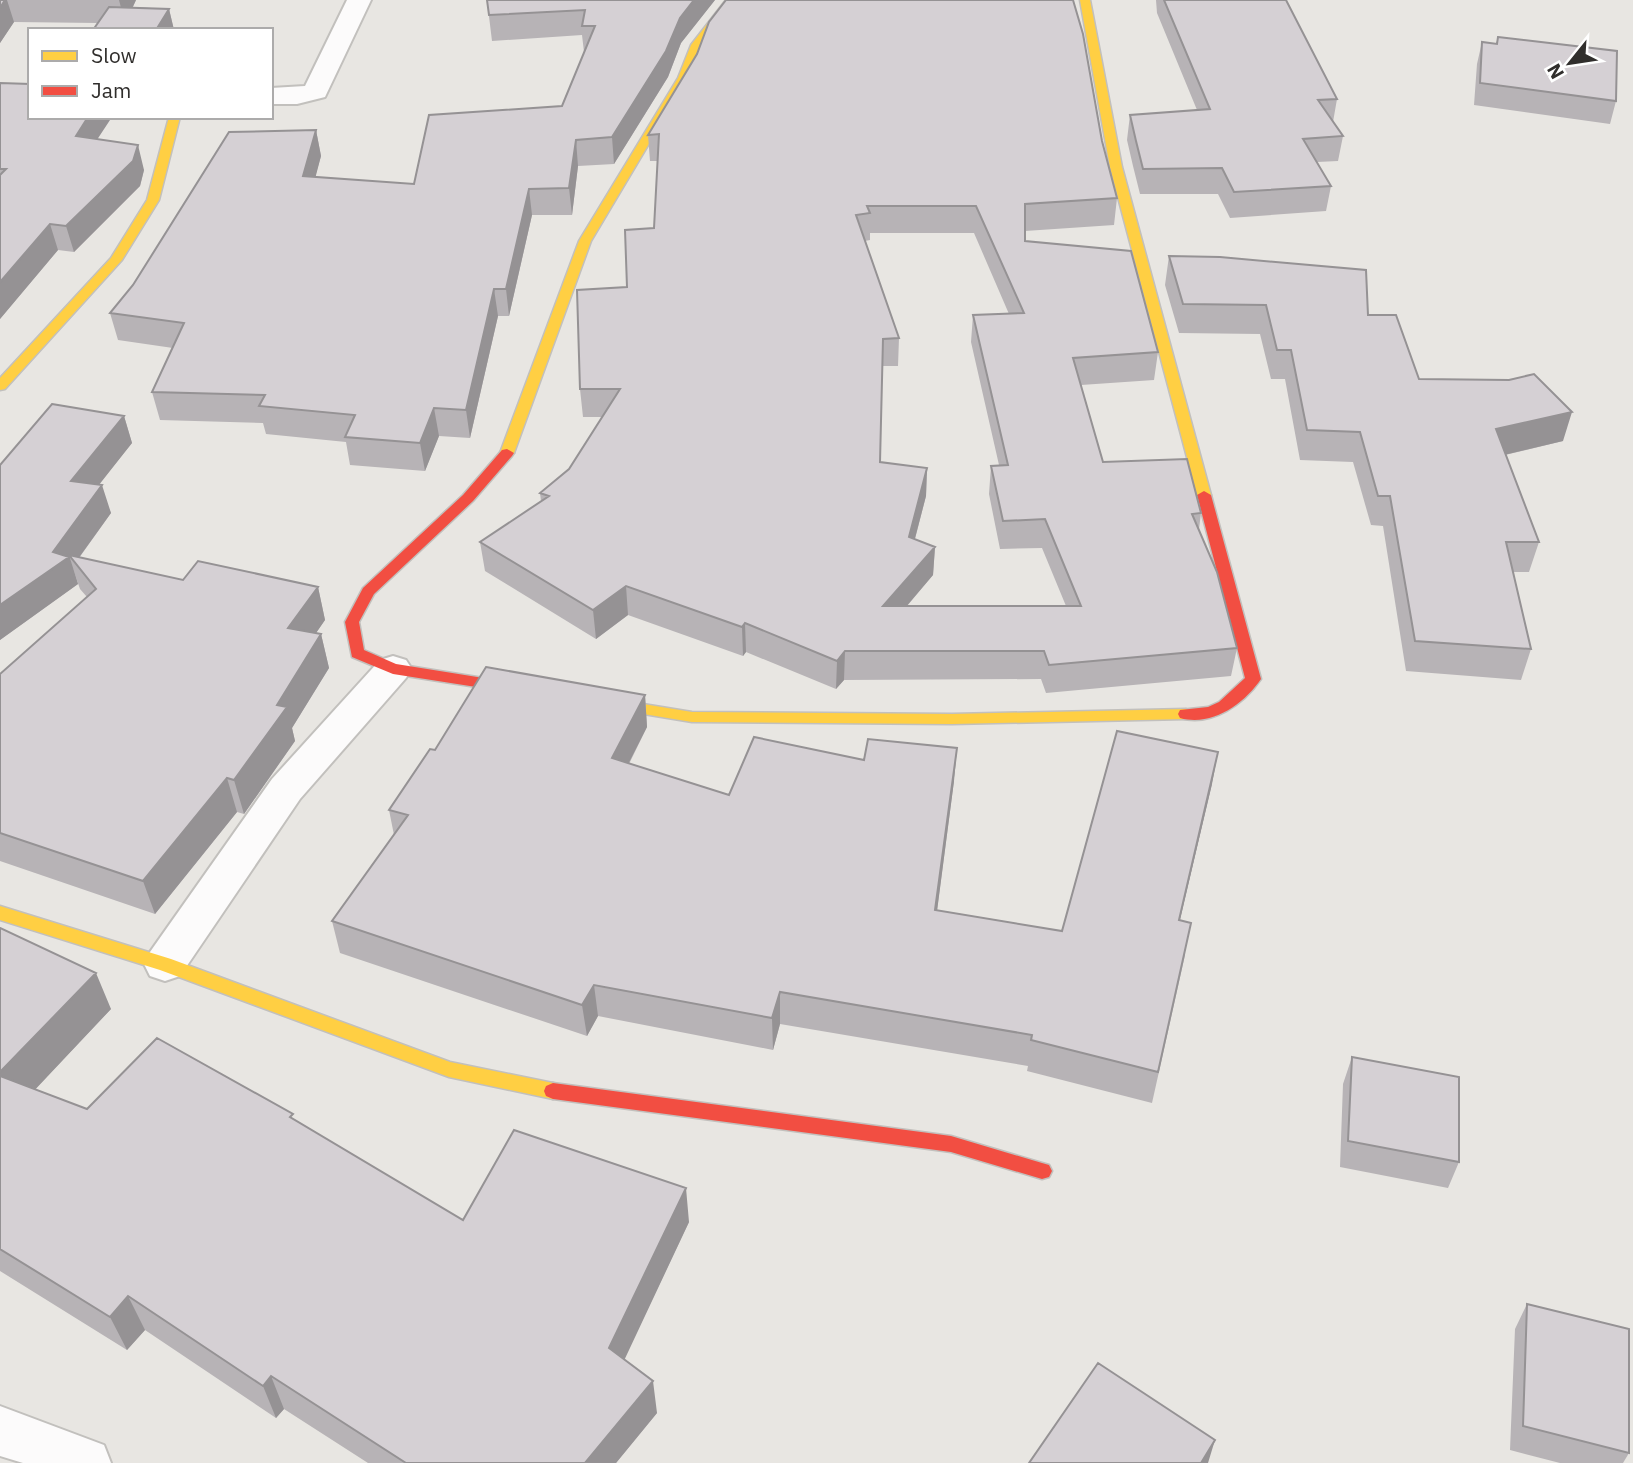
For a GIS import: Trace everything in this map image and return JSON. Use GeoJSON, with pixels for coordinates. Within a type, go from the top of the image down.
{"type":"FeatureCollection","features":[{"type":"Feature","properties":{"kind":"street"},"geometry":{"type":"LineString","coordinates":[[273,96],[297,96],[316,91],[359,0]]}},
{"type":"Feature","properties":{"kind":"street"},"geometry":{"type":"LineString","coordinates":[[543,693],[393,669],[357,653],[352,622],[368,592],[468,498],[510,449],[585,241],[683,78],[696,45],[731,0]]}},
{"type":"Feature","properties":{"kind":"street"},"geometry":{"type":"LineString","coordinates":[[583,699],[692,717],[952,719],[1203,715],[1233,703],[1252,679],[1116,167],[1085,0]]}},
{"type":"Feature","properties":{"kind":"street"},"geometry":{"type":"LineString","coordinates":[[0,386],[116,260],[153,200],[174,119]]}},
{"type":"Feature","properties":{"kind":"street"},"geometry":{"type":"LineString","coordinates":[[165,964],[286,789],[393,669]]}},
{"type":"Feature","properties":{"kind":"street"},"geometry":{"type":"LineString","coordinates":[[0,913],[165,964],[449,1069],[532,1088],[951,1144],[1042,1171]]}},
{"type":"Feature","properties":{"kind":"street"},"geometry":{"type":"LineString","coordinates":[[4,1439],[85,1463]]}},
{"type":"Feature","properties":{"kind":"building"},"geometry":{"type":"Polygon","coordinates":[[[487,0],[694,0],[680,18],[666,51],[612,137],[576,140],[569,188],[529,189],[506,289],[494,289],[466,410],[434,408],[420,443],[345,437],[355,415],[259,406],[265,395],[152,392],[184,323],[110,313],[133,285],[229,132],[316,130],[303,176],[414,184],[429,115],[562,106],[595,26],[582,26],[585,10],[489,15],[487,0]]]}},
{"type":"Feature","properties":{"kind":"building"},"geometry":{"type":"Polygon","coordinates":[[[726,0],[1073,0],[1083,34],[1102,141],[1117,198],[1025,204],[1025,241],[1131,251],[1158,352],[1073,358],[1103,462],[1187,459],[1201,513],[1192,514],[1217,572],[1237,648],[1049,665],[1044,651],[845,651],[837,661],[745,623],[742,627],[626,586],[593,610],[480,542],[549,496],[540,493],[569,469],[620,389],[580,389],[577,290],[627,287],[625,230],[654,228],[659,134],[648,135],[697,54],[709,22],[726,0]],[[867,206],[870,213],[856,215],[899,338],[883,339],[880,462],[927,468],[909,537],[935,547],[883,606],[1081,606],[1045,519],[1003,521],[991,466],[1008,465],[973,315],[1024,313],[976,206],[867,206]]]}},
{"type":"Feature","properties":{"kind":"building"},"geometry":{"type":"Polygon","coordinates":[[[1164,0],[1286,0],[1337,99],[1318,100],[1343,136],[1303,139],[1331,186],[1234,192],[1222,168],[1143,169],[1130,115],[1210,109],[1164,0]]]}},
{"type":"Feature","properties":{"kind":"building"},"geometry":{"type":"Polygon","coordinates":[[[109,7],[169,9],[157,28],[94,28],[109,7]]]}},
{"type":"Feature","properties":{"kind":"building"},"geometry":{"type":"Polygon","coordinates":[[[1498,37],[1617,51],[1616,101],[1480,83],[1482,42],[1497,44],[1498,37]]]}},
{"type":"Feature","properties":{"kind":"building"},"geometry":{"type":"Polygon","coordinates":[[[0,83],[28,84],[28,119],[87,119],[76,136],[138,145],[133,161],[66,226],[50,224],[0,282],[0,175],[6,169],[0,169],[0,83]]]}},
{"type":"Feature","properties":{"kind":"building"},"geometry":{"type":"Polygon","coordinates":[[[1169,256],[1220,257],[1366,270],[1368,315],[1396,315],[1419,379],[1509,380],[1534,374],[1572,412],[1496,429],[1539,542],[1506,542],[1531,649],[1415,641],[1390,496],[1378,496],[1360,432],[1307,430],[1291,350],[1277,350],[1266,305],[1183,304],[1169,256]]]}},
{"type":"Feature","properties":{"kind":"building"},"geometry":{"type":"Polygon","coordinates":[[[52,404],[124,416],[71,481],[102,485],[53,552],[69,557],[0,605],[0,465],[52,404]]]}},
{"type":"Feature","properties":{"kind":"building"},"geometry":{"type":"Polygon","coordinates":[[[69,555],[183,580],[198,561],[318,587],[288,628],[321,634],[277,705],[287,707],[234,780],[227,778],[143,881],[0,833],[0,674],[96,589],[69,555]]]}},
{"type":"Feature","properties":{"kind":"building"},"geometry":{"type":"Polygon","coordinates":[[[486,667],[645,695],[612,758],[729,795],[754,737],[864,760],[868,739],[957,748],[935,910],[1062,931],[1117,731],[1218,752],[1179,920],[1191,923],[1158,1072],[1031,1040],[1032,1035],[780,992],[772,1018],[594,985],[582,1005],[332,921],[408,815],[389,810],[430,749],[435,750],[486,667]]]}},
{"type":"Feature","properties":{"kind":"building"},"geometry":{"type":"Polygon","coordinates":[[[0,928],[96,973],[0,1072],[0,928]]]}},
{"type":"Feature","properties":{"kind":"building"},"geometry":{"type":"Polygon","coordinates":[[[157,1038],[293,1114],[290,1117],[463,1220],[514,1130],[686,1188],[609,1348],[653,1381],[585,1463],[406,1463],[271,1376],[263,1386],[128,1296],[110,1317],[0,1249],[0,1076],[87,1109],[157,1038]]]}},
{"type":"Feature","properties":{"kind":"building"},"geometry":{"type":"Polygon","coordinates":[[[1352,1057],[1459,1077],[1459,1162],[1348,1141],[1352,1057]]]}},
{"type":"Feature","properties":{"kind":"building"},"geometry":{"type":"Polygon","coordinates":[[[1527,1304],[1629,1329],[1629,1453],[1523,1426],[1527,1304]]]}},
{"type":"Feature","properties":{"kind":"building"},"geometry":{"type":"Polygon","coordinates":[[[1098,1363],[1215,1440],[1201,1463],[1029,1463],[1098,1363]]]}},
{"type":"Feature","properties":{"kind":"traffic: slow"},"geometry":{"type":"LineString","coordinates":[[507,453],[585,241],[683,78],[696,45],[731,0]]}},
{"type":"Feature","properties":{"kind":"traffic: slow"},"geometry":{"type":"LineString","coordinates":[[1085,0],[1116,167],[1204,495]]}},
{"type":"Feature","properties":{"kind":"traffic: slow"},"geometry":{"type":"LineString","coordinates":[[0,386],[116,260],[153,200],[174,119]]}},
{"type":"Feature","properties":{"kind":"traffic: slow"},"geometry":{"type":"LineString","coordinates":[[594,701],[692,717],[952,719],[1186,714]]}},
{"type":"Feature","properties":{"kind":"traffic: slow"},"geometry":{"type":"LineString","coordinates":[[0,913],[165,964],[449,1069],[553,1091]]}},
{"type":"Feature","properties":{"kind":"traffic: jam"},"geometry":{"type":"LineString","coordinates":[[507,453],[468,498],[368,591],[352,622],[357,653],[393,669],[527,690]]}},
{"type":"Feature","properties":{"kind":"traffic: jam"},"geometry":{"type":"LineString","coordinates":[[1186,714],[1208,712],[1225,706],[1253,679],[1204,495]]}},
{"type":"Feature","properties":{"kind":"traffic: jam"},"geometry":{"type":"LineString","coordinates":[[553,1091],[951,1144],[1042,1171]]}}]}
